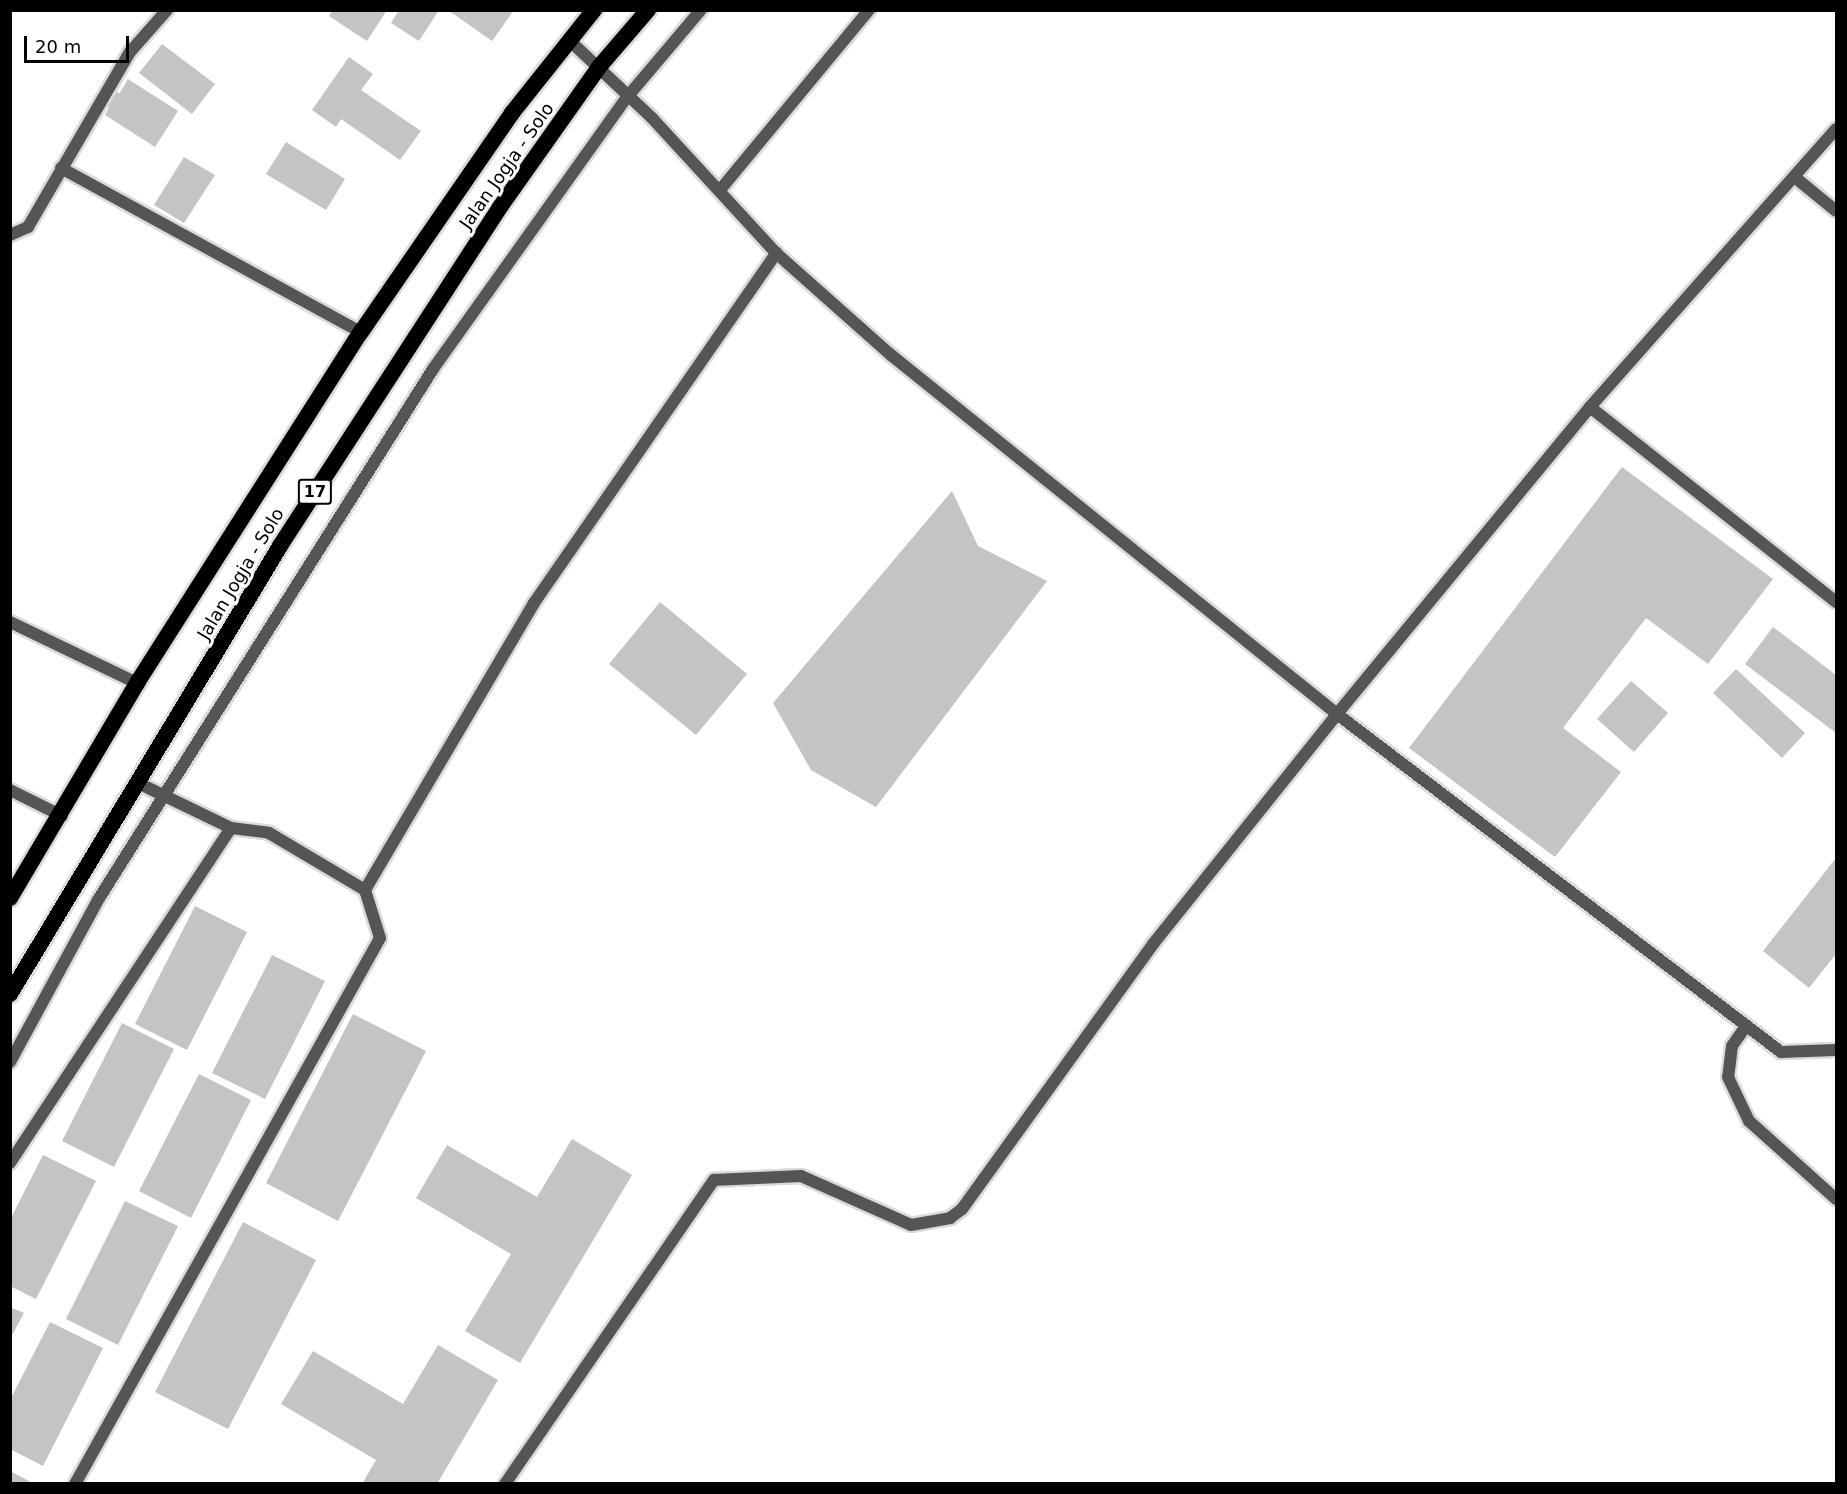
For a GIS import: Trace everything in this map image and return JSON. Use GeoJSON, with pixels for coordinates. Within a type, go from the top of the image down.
{"type":"FeatureCollection","features":[{"type":"Feature","properties":{"kind":"highway","name":"Jalan Jogja - Solo"},"geometry":{"type":"LineString","coordinates":[[10,898],[62,816],[136,683],[361,332],[569,40],[594,10]]}},
{"type":"Feature","properties":{"kind":"highway","name":"Jalan Jogja - Solo"},"geometry":{"type":"LineString","coordinates":[[10,994],[286,536],[500,207],[599,67],[648,10]]}},
{"type":"Feature","properties":{"kind":"street"},"geometry":{"type":"LineString","coordinates":[[10,235],[28,227],[130,52],[167,10]]}},
{"type":"Feature","properties":{"kind":"street"},"geometry":{"type":"LineString","coordinates":[[10,1062],[98,900],[433,369],[628,96],[701,10]]}},
{"type":"Feature","properties":{"kind":"street"},"geometry":{"type":"LineString","coordinates":[[720,190],[869,10]]}},
{"type":"Feature","properties":{"kind":"street"},"geometry":{"type":"LineString","coordinates":[[569,40],[599,67],[720,190],[776,253],[891,354],[1337,714],[1781,1052],[1836,1050]]}},
{"type":"Feature","properties":{"kind":"street"},"geometry":{"type":"LineString","coordinates":[[505,1484],[714,1180],[801,1176],[911,1225],[940,1221],[962,1209],[1153,944],[1337,714],[1590,407],[1797,179],[1836,129]]}},
{"type":"Feature","properties":{"kind":"street"},"geometry":{"type":"LineString","coordinates":[[61,168],[361,332]]}},
{"type":"Feature","properties":{"kind":"street"},"geometry":{"type":"LineString","coordinates":[[1797,179],[1836,211]]}},
{"type":"Feature","properties":{"kind":"street"},"geometry":{"type":"LineString","coordinates":[[365,890],[534,603],[776,253]]}},
{"type":"Feature","properties":{"kind":"street"},"geometry":{"type":"LineString","coordinates":[[1590,407],[1836,602]]}},
{"type":"Feature","properties":{"kind":"street"},"geometry":{"type":"LineString","coordinates":[[10,622],[136,683]]}},
{"type":"Feature","properties":{"kind":"street"},"geometry":{"type":"LineString","coordinates":[[75,1484],[380,938],[365,890],[269,833],[231,828],[165,794],[138,783]]}},
{"type":"Feature","properties":{"kind":"street"},"geometry":{"type":"LineString","coordinates":[[10,790],[62,816]]}},
{"type":"Feature","properties":{"kind":"street"},"geometry":{"type":"LineString","coordinates":[[10,1163],[231,828]]}},
{"type":"Feature","properties":{"kind":"street"},"geometry":{"type":"LineString","coordinates":[[1746,1026],[1732,1046],[1728,1077],[1749,1122],[1836,1199]]}},
{"type":"Feature","properties":{"kind":"building"},"geometry":{"type":"Polygon","coordinates":[[[333,10],[387,10],[367,41],[329,16],[333,10]]]}},
{"type":"Feature","properties":{"kind":"building"},"geometry":{"type":"Polygon","coordinates":[[[399,10],[439,10],[419,41],[391,23],[399,10]]]}},
{"type":"Feature","properties":{"kind":"building"},"geometry":{"type":"Polygon","coordinates":[[[448,10],[514,10],[492,41],[448,10]]]}},
{"type":"Feature","properties":{"kind":"building"},"geometry":{"type":"Polygon","coordinates":[[[162,44],[215,84],[192,114],[139,73],[162,44]]]}},
{"type":"Feature","properties":{"kind":"building"},"geometry":{"type":"Polygon","coordinates":[[[349,57],[373,74],[361,90],[421,131],[400,160],[341,119],[336,127],[312,110],[349,57]]]}},
{"type":"Feature","properties":{"kind":"building"},"geometry":{"type":"Polygon","coordinates":[[[128,79],[178,111],[155,147],[105,115],[109,107],[103,104],[113,89],[119,94],[128,79]]]}},
{"type":"Feature","properties":{"kind":"building"},"geometry":{"type":"Polygon","coordinates":[[[286,142],[345,179],[326,210],[266,174],[286,142]]]}},
{"type":"Feature","properties":{"kind":"building"},"geometry":{"type":"Polygon","coordinates":[[[184,157],[215,175],[184,223],[154,205],[184,157]]]}},
{"type":"Feature","properties":{"kind":"building"},"geometry":{"type":"Polygon","coordinates":[[[1622,467],[1773,579],[1708,664],[1646,618],[1563,728],[1621,772],[1555,857],[1409,748],[1622,467]]]}},
{"type":"Feature","properties":{"kind":"building"},"geometry":{"type":"Polygon","coordinates":[[[952,491],[978,546],[1047,581],[876,807],[811,770],[773,703],[952,491]]]}},
{"type":"Feature","properties":{"kind":"building"},"geometry":{"type":"Polygon","coordinates":[[[660,602],[747,674],[696,735],[609,664],[660,602]]]}},
{"type":"Feature","properties":{"kind":"building"},"geometry":{"type":"Polygon","coordinates":[[[1773,627],[1836,675],[1836,733],[1745,664],[1773,627]]]}},
{"type":"Feature","properties":{"kind":"building"},"geometry":{"type":"Polygon","coordinates":[[[1736,669],[1805,733],[1782,758],[1713,693],[1736,669]]]}},
{"type":"Feature","properties":{"kind":"building"},"geometry":{"type":"Polygon","coordinates":[[[1631,681],[1668,713],[1634,752],[1597,719],[1631,681]]]}},
{"type":"Feature","properties":{"kind":"building"},"geometry":{"type":"Polygon","coordinates":[[[1836,858],[1836,954],[1809,988],[1763,951],[1836,858]]]}},
{"type":"Feature","properties":{"kind":"building"},"geometry":{"type":"Polygon","coordinates":[[[195,906],[247,932],[187,1050],[135,1024],[195,906]]]}},
{"type":"Feature","properties":{"kind":"building"},"geometry":{"type":"Polygon","coordinates":[[[272,955],[325,981],[265,1099],[212,1073],[272,955]]]}},
{"type":"Feature","properties":{"kind":"building"},"geometry":{"type":"Polygon","coordinates":[[[353,1014],[426,1051],[338,1221],[266,1183],[353,1014]]]}},
{"type":"Feature","properties":{"kind":"building"},"geometry":{"type":"Polygon","coordinates":[[[122,1023],[174,1049],[114,1167],[62,1141],[122,1023]]]}},
{"type":"Feature","properties":{"kind":"building"},"geometry":{"type":"Polygon","coordinates":[[[199,1074],[251,1100],[191,1218],[139,1191],[199,1074]]]}},
{"type":"Feature","properties":{"kind":"building"},"geometry":{"type":"Polygon","coordinates":[[[572,1139],[632,1175],[520,1363],[465,1331],[511,1254],[416,1198],[447,1145],[537,1197],[572,1139]]]}},
{"type":"Feature","properties":{"kind":"building"},"geometry":{"type":"Polygon","coordinates":[[[43,1155],[96,1181],[36,1299],[10,1286],[10,1220],[43,1155]]]}},
{"type":"Feature","properties":{"kind":"building"},"geometry":{"type":"Polygon","coordinates":[[[125,1201],[178,1226],[118,1345],[66,1319],[125,1201]]]}},
{"type":"Feature","properties":{"kind":"building"},"geometry":{"type":"Polygon","coordinates":[[[243,1222],[316,1260],[228,1429],[155,1392],[243,1222]]]}},
{"type":"Feature","properties":{"kind":"building"},"geometry":{"type":"Polygon","coordinates":[[[10,1307],[24,1313],[10,1339],[10,1307]]]}},
{"type":"Feature","properties":{"kind":"building"},"geometry":{"type":"Polygon","coordinates":[[[50,1322],[103,1348],[43,1466],[10,1449],[10,1400],[50,1322]]]}},
{"type":"Feature","properties":{"kind":"building"},"geometry":{"type":"Polygon","coordinates":[[[438,1345],[498,1380],[437,1484],[362,1484],[376,1460],[281,1404],[313,1351],[403,1404],[438,1345]]]}},
{"type":"Feature","properties":{"kind":"building"},"geometry":{"type":"Polygon","coordinates":[[[10,1471],[29,1481],[28,1484],[10,1484],[10,1471]]]}}]}
